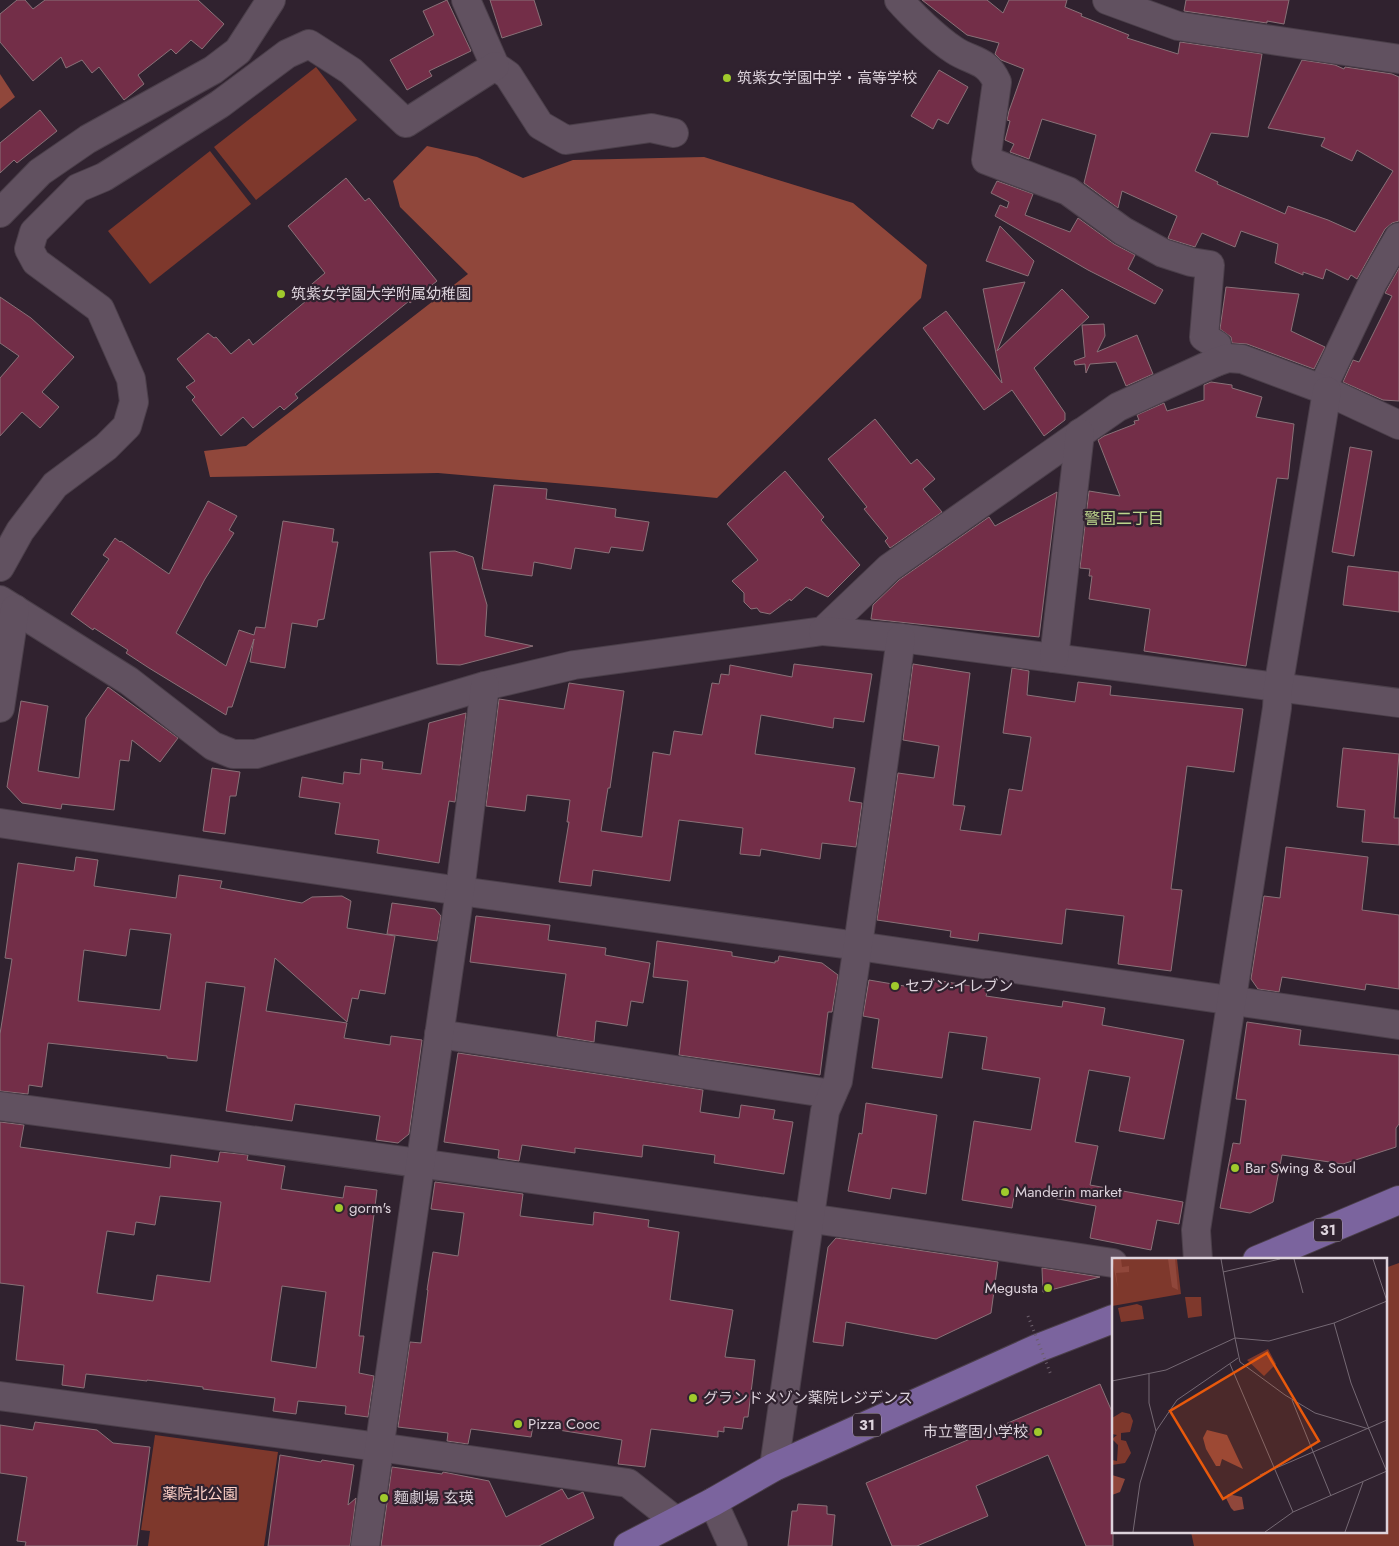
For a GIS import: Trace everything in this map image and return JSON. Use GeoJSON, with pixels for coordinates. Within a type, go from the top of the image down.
{"type":"FeatureCollection","features":[{"type":"Feature","properties":{"kind":"main road","name":"31"},"geometry":{"type":"LineString","coordinates":[[1262,1258],[1399,1200]]}},
{"type":"Feature","properties":{"kind":"main road","name":"31"},"geometry":{"type":"LineString","coordinates":[[628,1546],[774,1467],[1038,1348],[1112,1318]]}},
{"type":"Feature","properties":{"kind":"street"},"geometry":{"type":"LineString","coordinates":[[0,213],[40,172],[88,139],[213,70],[238,51],[271,0]]}},
{"type":"Feature","properties":{"kind":"street"},"geometry":{"type":"LineString","coordinates":[[466,0],[495,66],[508,75],[540,125],[566,140],[651,128],[674,134]]}},
{"type":"Feature","properties":{"kind":"street"},"geometry":{"type":"LineString","coordinates":[[899,0],[908,11],[955,51],[983,64],[993,74],[996,82],[986,160],[1068,191],[1123,231],[1163,253],[1191,262],[1210,265],[1204,337],[1217,345],[1216,362]]}},
{"type":"Feature","properties":{"kind":"street"},"geometry":{"type":"LineString","coordinates":[[1108,0],[1178,26],[1399,58]]}},
{"type":"Feature","properties":{"kind":"street"},"geometry":{"type":"LineString","coordinates":[[0,568],[20,531],[55,485],[106,447],[126,426],[134,402],[131,379],[100,309],[36,262],[29,249],[34,232],[78,188],[104,176],[220,104],[287,54],[309,44],[350,71],[406,123],[495,66]]}},
{"type":"Feature","properties":{"kind":"street"},"geometry":{"type":"LineString","coordinates":[[1198,1258],[1196,1230],[1324,390],[1373,282],[1399,237]]}},
{"type":"Feature","properties":{"kind":"street"},"geometry":{"type":"LineString","coordinates":[[823,632],[889,568],[1080,433],[1118,407],[1216,362],[1228,358],[1242,359],[1324,390],[1399,425]]}},
{"type":"Feature","properties":{"kind":"street"},"geometry":{"type":"LineString","coordinates":[[1054,658],[1080,433]]}},
{"type":"Feature","properties":{"kind":"street"},"geometry":{"type":"LineString","coordinates":[[0,708],[8,605],[129,681],[213,746],[233,754],[256,754],[485,686],[574,665],[823,632],[901,638],[1399,703]]}},
{"type":"Feature","properties":{"kind":"street"},"geometry":{"type":"LineString","coordinates":[[774,1467],[825,1111],[838,1081],[901,638]]}},
{"type":"Feature","properties":{"kind":"street"},"geometry":{"type":"LineString","coordinates":[[365,1546],[460,891],[485,686]]}},
{"type":"Feature","properties":{"kind":"street"},"geometry":{"type":"LineString","coordinates":[[0,823],[460,891],[858,946],[1399,1025]]}},
{"type":"Feature","properties":{"kind":"street"},"geometry":{"type":"LineString","coordinates":[[439,1034],[832,1094]]}},
{"type":"Feature","properties":{"kind":"street"},"geometry":{"type":"LineString","coordinates":[[0,1106],[420,1162],[809,1217],[1112,1263]]}},
{"type":"Feature","properties":{"kind":"street"},"geometry":{"type":"LineString","coordinates":[[0,1396],[628,1483],[676,1521]]}},
{"type":"Feature","properties":{"kind":"street"},"geometry":{"type":"LineString","coordinates":[[712,1502],[733,1546]]}},
{"type":"Feature","properties":{"kind":"path"},"geometry":{"type":"LineString","coordinates":[[1028,1316],[1051,1375]]}},
{"type":"Feature","properties":{"kind":"green space"},"geometry":{"type":"Polygon","coordinates":[[[316,67],[357,120],[256,200],[214,147],[316,67]]]}},
{"type":"Feature","properties":{"kind":"green space"},"geometry":{"type":"Polygon","coordinates":[[[210,151],[251,204],[150,284],[108,231],[210,151]]]}},
{"type":"Feature","properties":{"kind":"green space"},"geometry":{"type":"Polygon","coordinates":[[[1399,1263],[1399,1546],[1194,1546],[1191,1534],[1386,1534],[1386,1268],[1399,1263]]]}},
{"type":"Feature","properties":{"kind":"green space","name":"薬院北公園"},"geometry":{"type":"Polygon","coordinates":[[[155,1435],[278,1452],[264,1546],[148,1546],[150,1531],[141,1530],[155,1435]]]}},
{"type":"Feature","properties":{"kind":"shaded area"},"geometry":{"type":"Polygon","coordinates":[[[0,74],[15,97],[0,109],[0,74]]]}},
{"type":"Feature","properties":{"kind":"shaded area"},"geometry":{"type":"Polygon","coordinates":[[[427,146],[477,157],[523,178],[573,160],[704,157],[853,203],[927,265],[921,298],[717,498],[438,473],[210,477],[204,451],[246,446],[468,274],[400,207],[393,181],[427,146]]]}},
{"type":"Feature","properties":{"kind":"building"},"geometry":{"type":"Polygon","coordinates":[[[17,0],[25,0],[33,9],[45,0],[198,0],[224,24],[202,49],[191,40],[176,54],[171,49],[138,75],[144,84],[124,100],[99,67],[92,73],[82,60],[66,68],[61,57],[33,81],[0,42],[0,14],[17,0]]]}},
{"type":"Feature","properties":{"kind":"building"},"geometry":{"type":"Polygon","coordinates":[[[447,0],[471,51],[429,71],[432,76],[407,90],[390,60],[434,35],[423,11],[447,0]]]}},
{"type":"Feature","properties":{"kind":"building"},"geometry":{"type":"Polygon","coordinates":[[[490,0],[534,0],[542,25],[502,38],[490,0]]]}},
{"type":"Feature","properties":{"kind":"building"},"geometry":{"type":"Polygon","coordinates":[[[922,0],[987,0],[1003,13],[1009,0],[1067,0],[1065,7],[1082,14],[1081,16],[1129,35],[1127,38],[1178,54],[1180,42],[1262,54],[1248,137],[1211,133],[1195,171],[1218,182],[1217,184],[1285,214],[1288,206],[1355,232],[1393,171],[1357,150],[1352,161],[1321,146],[1325,138],[1268,128],[1302,60],[1335,65],[1344,69],[1345,67],[1392,74],[1399,77],[1399,221],[1392,223],[1385,229],[1357,279],[1351,275],[1348,280],[1326,269],[1323,279],[1303,272],[1303,275],[1275,263],[1278,244],[1241,231],[1235,247],[1202,233],[1195,247],[1169,239],[1177,216],[1122,191],[1118,208],[1084,183],[1096,135],[1042,119],[1029,159],[1010,152],[1014,144],[1005,140],[1010,121],[1007,120],[1024,69],[1001,60],[995,54],[999,43],[967,35],[922,0]]]}},
{"type":"Feature","properties":{"kind":"building"},"geometry":{"type":"Polygon","coordinates":[[[1186,0],[1289,0],[1284,24],[1184,11],[1186,0]]]}},
{"type":"Feature","properties":{"kind":"building"},"geometry":{"type":"Polygon","coordinates":[[[939,70],[968,87],[948,124],[938,119],[933,129],[911,116],[939,70]]]}},
{"type":"Feature","properties":{"kind":"building"},"geometry":{"type":"Polygon","coordinates":[[[40,110],[57,131],[17,163],[14,160],[0,173],[0,143],[40,110]]]}},
{"type":"Feature","properties":{"kind":"building"},"geometry":{"type":"Polygon","coordinates":[[[346,178],[365,201],[369,198],[437,281],[410,303],[409,301],[295,394],[298,398],[284,410],[280,406],[253,428],[243,417],[221,436],[192,400],[195,397],[186,387],[195,381],[177,359],[208,333],[214,338],[216,337],[231,354],[249,339],[253,345],[312,296],[306,289],[325,273],[288,226],[346,178]]]}},
{"type":"Feature","properties":{"kind":"building"},"geometry":{"type":"Polygon","coordinates":[[[997,181],[1033,194],[1025,215],[1070,232],[1078,218],[1114,244],[1135,255],[1128,269],[1163,290],[1155,304],[1088,270],[995,216],[1000,205],[1007,208],[1009,202],[991,193],[997,181]]]}},
{"type":"Feature","properties":{"kind":"building"},"geometry":{"type":"Polygon","coordinates":[[[1000,226],[1034,261],[1028,276],[986,261],[1000,226]]]}},
{"type":"Feature","properties":{"kind":"building"},"geometry":{"type":"Polygon","coordinates":[[[1399,268],[1399,401],[1383,400],[1343,382],[1353,360],[1359,362],[1392,296],[1385,293],[1399,268]]]}},
{"type":"Feature","properties":{"kind":"building"},"geometry":{"type":"Polygon","coordinates":[[[1025,282],[997,351],[1062,289],[1089,317],[1034,368],[1065,413],[1065,420],[1044,436],[1012,390],[984,410],[923,328],[946,311],[1002,383],[983,289],[1025,282]]]}},
{"type":"Feature","properties":{"kind":"building"},"geometry":{"type":"Polygon","coordinates":[[[1226,287],[1299,294],[1291,331],[1325,347],[1314,369],[1247,344],[1232,343],[1231,337],[1220,329],[1226,287]]]}},
{"type":"Feature","properties":{"kind":"building"},"geometry":{"type":"Polygon","coordinates":[[[0,297],[31,318],[74,357],[42,392],[59,407],[40,428],[22,412],[0,436],[0,378],[19,356],[0,343],[0,297]]]}},
{"type":"Feature","properties":{"kind":"building"},"geometry":{"type":"Polygon","coordinates":[[[1104,324],[1105,336],[1097,352],[1137,335],[1153,374],[1126,386],[1116,362],[1090,364],[1086,373],[1085,364],[1075,365],[1074,361],[1085,357],[1082,325],[1104,324]]]}},
{"type":"Feature","properties":{"kind":"building"},"geometry":{"type":"Polygon","coordinates":[[[1211,382],[1232,385],[1232,388],[1262,397],[1256,417],[1294,424],[1288,479],[1277,478],[1246,666],[1144,651],[1150,609],[1089,599],[1092,576],[1089,576],[1090,569],[1080,568],[1089,491],[1120,496],[1098,440],[1135,424],[1134,421],[1139,420],[1137,415],[1164,403],[1167,411],[1204,400],[1204,385],[1211,382]]]}},
{"type":"Feature","properties":{"kind":"building"},"geometry":{"type":"Polygon","coordinates":[[[875,419],[911,464],[917,459],[935,479],[923,489],[942,512],[890,548],[885,541],[888,538],[864,509],[867,507],[828,459],[875,419]]]}},
{"type":"Feature","properties":{"kind":"building"},"geometry":{"type":"Polygon","coordinates":[[[1350,447],[1372,451],[1354,556],[1332,552],[1350,447]]]}},
{"type":"Feature","properties":{"kind":"building"},"geometry":{"type":"Polygon","coordinates":[[[785,471],[824,517],[821,520],[860,565],[828,597],[806,587],[791,601],[790,599],[770,614],[760,612],[757,608],[751,609],[744,602],[744,593],[732,581],[758,560],[727,524],[785,471]]]}},
{"type":"Feature","properties":{"kind":"building"},"geometry":{"type":"Polygon","coordinates":[[[494,485],[547,489],[546,499],[616,509],[615,517],[649,522],[643,551],[611,547],[609,553],[575,548],[571,569],[534,562],[532,576],[482,569],[494,485]]]}},
{"type":"Feature","properties":{"kind":"building"},"geometry":{"type":"Polygon","coordinates":[[[1057,492],[1039,637],[871,619],[873,605],[899,580],[989,517],[995,526],[1057,492]]]}},
{"type":"Feature","properties":{"kind":"building"},"geometry":{"type":"Polygon","coordinates":[[[208,501],[237,516],[229,530],[234,533],[205,579],[176,633],[226,666],[239,630],[254,635],[256,627],[265,628],[283,521],[334,529],[332,542],[338,542],[324,619],[318,620],[317,627],[292,623],[285,668],[250,662],[254,639],[232,707],[228,707],[226,715],[149,668],[126,653],[128,650],[94,628],[93,630],[71,614],[109,559],[103,555],[115,538],[169,574],[208,501]]]}},
{"type":"Feature","properties":{"kind":"building"},"geometry":{"type":"Polygon","coordinates":[[[455,551],[473,557],[487,605],[485,636],[533,646],[460,665],[437,664],[430,552],[455,551]]]}},
{"type":"Feature","properties":{"kind":"building"},"geometry":{"type":"Polygon","coordinates":[[[1348,566],[1399,572],[1399,612],[1343,605],[1348,566]]]}},
{"type":"Feature","properties":{"kind":"building"},"geometry":{"type":"Polygon","coordinates":[[[794,664],[872,674],[864,722],[834,718],[833,728],[761,715],[755,754],[855,768],[849,801],[862,803],[856,847],[822,843],[820,859],[761,849],[760,856],[740,854],[743,828],[679,820],[670,881],[593,870],[591,886],[559,882],[569,822],[567,822],[570,800],[527,795],[525,811],[486,806],[499,699],[564,709],[569,683],[624,691],[610,788],[608,788],[601,831],[642,837],[653,752],[670,755],[674,731],[702,735],[712,683],[719,684],[721,674],[729,675],[730,665],[792,677],[794,664]]]}},
{"type":"Feature","properties":{"kind":"building"},"geometry":{"type":"Polygon","coordinates":[[[913,664],[970,673],[953,805],[965,806],[960,830],[1001,835],[1009,789],[1022,791],[1031,737],[1003,733],[1012,668],[1029,671],[1027,695],[1075,702],[1078,682],[1111,686],[1110,695],[1243,709],[1234,772],[1187,766],[1171,889],[1182,890],[1171,971],[1118,964],[1124,916],[1066,909],[1062,944],[979,933],[978,941],[950,937],[951,931],[877,920],[898,773],[934,778],[939,746],[903,740],[913,664]]]}},
{"type":"Feature","properties":{"kind":"building"},"geometry":{"type":"Polygon","coordinates":[[[108,687],[178,738],[160,762],[132,740],[129,761],[120,760],[114,810],[62,804],[61,809],[22,803],[7,787],[21,701],[48,706],[38,771],[79,778],[86,718],[108,687]]]}},
{"type":"Feature","properties":{"kind":"building"},"geometry":{"type":"Polygon","coordinates":[[[466,713],[455,802],[449,801],[439,863],[377,853],[379,840],[335,834],[340,803],[299,797],[302,777],[343,784],[344,772],[360,774],[361,759],[383,762],[382,769],[421,774],[429,723],[466,713]]]}},
{"type":"Feature","properties":{"kind":"building"},"geometry":{"type":"Polygon","coordinates":[[[1343,748],[1399,754],[1394,818],[1399,818],[1399,845],[1362,842],[1365,810],[1337,807],[1343,748]]]}},
{"type":"Feature","properties":{"kind":"building"},"geometry":{"type":"Polygon","coordinates":[[[212,768],[240,772],[236,796],[230,796],[225,834],[203,831],[212,768]]]}},
{"type":"Feature","properties":{"kind":"building"},"geometry":{"type":"Polygon","coordinates":[[[1286,847],[1368,857],[1362,910],[1399,915],[1399,989],[1366,984],[1365,990],[1282,977],[1279,992],[1258,989],[1251,979],[1264,896],[1280,898],[1286,847]]]}},
{"type":"Feature","properties":{"kind":"building"},"geometry":{"type":"Polygon","coordinates":[[[76,857],[98,860],[94,886],[176,898],[179,875],[222,881],[220,888],[302,903],[312,897],[342,896],[351,901],[347,928],[395,936],[385,994],[360,990],[358,999],[352,998],[347,1022],[275,958],[266,1011],[347,1023],[344,1038],[390,1045],[391,1036],[422,1040],[409,1134],[398,1143],[376,1140],[380,1116],[295,1104],[292,1121],[226,1111],[245,987],[206,982],[197,1061],[48,1043],[42,1087],[29,1085],[28,1094],[0,1091],[0,1034],[12,959],[5,958],[18,863],[74,871],[76,857]],[[130,929],[126,956],[84,950],[78,1001],[160,1010],[171,934],[130,929]]]}},
{"type":"Feature","properties":{"kind":"building"},"geometry":{"type":"Polygon","coordinates":[[[392,903],[435,909],[441,916],[437,941],[387,934],[392,903]]]}},
{"type":"Feature","properties":{"kind":"building"},"geometry":{"type":"Polygon","coordinates":[[[476,916],[550,925],[548,940],[606,948],[605,955],[650,963],[643,1003],[631,1001],[627,1026],[596,1021],[594,1042],[557,1036],[566,974],[470,962],[476,916]]]}},
{"type":"Feature","properties":{"kind":"building"},"geometry":{"type":"Polygon","coordinates":[[[657,941],[732,952],[732,956],[775,963],[775,961],[778,961],[779,956],[822,963],[838,975],[832,1012],[828,1012],[820,1075],[679,1055],[688,981],[653,977],[657,941]]]}},
{"type":"Feature","properties":{"kind":"building"},"geometry":{"type":"Polygon","coordinates":[[[930,979],[988,989],[986,996],[1062,1007],[1063,1001],[1105,1008],[1102,1025],[1184,1040],[1164,1139],[1119,1131],[1130,1077],[1089,1070],[1075,1142],[1098,1146],[1090,1185],[1183,1202],[1179,1224],[1157,1220],[1151,1250],[1090,1238],[1096,1206],[1015,1191],[1012,1208],[962,1200],[974,1121],[1031,1130],[1040,1078],[982,1069],[987,1037],[949,1032],[942,1078],[872,1068],[879,1019],[863,1016],[869,980],[928,990],[930,979]]]}},
{"type":"Feature","properties":{"kind":"building"},"geometry":{"type":"Polygon","coordinates":[[[1247,1022],[1301,1030],[1299,1045],[1399,1055],[1399,1124],[1396,1128],[1396,1147],[1343,1164],[1282,1155],[1273,1202],[1250,1213],[1220,1208],[1233,1143],[1240,1144],[1246,1100],[1236,1099],[1247,1022]]]}},
{"type":"Feature","properties":{"kind":"building"},"geometry":{"type":"Polygon","coordinates":[[[458,1053],[703,1090],[700,1112],[739,1118],[741,1105],[775,1110],[773,1119],[793,1122],[784,1174],[714,1163],[715,1155],[643,1145],[642,1157],[575,1148],[575,1153],[522,1145],[519,1161],[498,1158],[499,1150],[444,1142],[458,1053]]]}},
{"type":"Feature","properties":{"kind":"building"},"geometry":{"type":"Polygon","coordinates":[[[866,1103],[937,1115],[926,1194],[892,1188],[890,1199],[848,1191],[859,1133],[862,1134],[866,1103]]]}},
{"type":"Feature","properties":{"kind":"building"},"geometry":{"type":"Polygon","coordinates":[[[0,1122],[24,1125],[20,1147],[170,1168],[171,1155],[218,1162],[220,1152],[248,1155],[247,1160],[285,1166],[281,1189],[343,1198],[345,1186],[377,1190],[359,1336],[364,1336],[359,1373],[374,1376],[368,1417],[345,1414],[346,1406],[298,1401],[296,1414],[273,1411],[275,1398],[147,1380],[86,1374],[84,1388],[62,1385],[64,1365],[16,1360],[24,1286],[0,1283],[0,1122]],[[160,1196],[155,1225],[136,1222],[134,1235],[107,1231],[97,1293],[153,1301],[157,1275],[210,1282],[221,1202],[160,1196]],[[282,1286],[271,1361],[316,1368],[326,1292],[282,1286]]]}},
{"type":"Feature","properties":{"kind":"building"},"geometry":{"type":"Polygon","coordinates":[[[435,1182],[523,1194],[520,1216],[593,1225],[594,1212],[649,1220],[648,1227],[679,1232],[670,1300],[733,1310],[725,1357],[755,1360],[748,1417],[744,1417],[742,1429],[724,1427],[724,1432],[718,1431],[718,1437],[651,1429],[645,1467],[618,1464],[622,1440],[533,1426],[531,1437],[471,1429],[468,1444],[447,1441],[448,1433],[398,1427],[410,1342],[421,1343],[433,1252],[458,1256],[464,1213],[431,1209],[435,1182]]]}},
{"type":"Feature","properties":{"kind":"building"},"geometry":{"type":"Polygon","coordinates":[[[836,1238],[998,1262],[991,1313],[936,1339],[846,1322],[843,1346],[813,1342],[828,1247],[836,1238]]]}},
{"type":"Feature","properties":{"kind":"building"},"geometry":{"type":"Polygon","coordinates":[[[1042,1268],[1100,1277],[1043,1292],[1042,1268]]]}},
{"type":"Feature","properties":{"kind":"building"},"geometry":{"type":"Polygon","coordinates":[[[1100,1384],[1112,1412],[1113,1546],[1086,1546],[1048,1455],[976,1486],[988,1516],[917,1546],[892,1546],[866,1483],[1100,1384]]]}},
{"type":"Feature","properties":{"kind":"building"},"geometry":{"type":"Polygon","coordinates":[[[35,1422],[97,1430],[113,1443],[150,1447],[137,1546],[25,1546],[26,1542],[17,1541],[27,1477],[0,1473],[0,1425],[33,1430],[35,1422]]]}},
{"type":"Feature","properties":{"kind":"building"},"geometry":{"type":"Polygon","coordinates":[[[280,1455],[354,1465],[348,1505],[356,1498],[350,1546],[268,1546],[280,1455]]]}},
{"type":"Feature","properties":{"kind":"building"},"geometry":{"type":"Polygon","coordinates":[[[392,1467],[442,1474],[443,1472],[489,1481],[506,1517],[562,1489],[568,1499],[583,1492],[594,1518],[539,1546],[381,1546],[392,1467]]]}},
{"type":"Feature","properties":{"kind":"building"},"geometry":{"type":"Polygon","coordinates":[[[798,1504],[827,1506],[827,1514],[835,1515],[832,1546],[788,1546],[792,1511],[797,1511],[798,1504]]]}},
{"type":"Feature","properties":{"kind":"place","name":"筑紫女学園中学・高等学校"},"geometry":{"type":"Point","coordinates":[727,78]}},
{"type":"Feature","properties":{"kind":"place","name":"筑紫女学園大学附属幼稚園"},"geometry":{"type":"Point","coordinates":[281,294]}},
{"type":"Feature","properties":{"kind":"place","name":"セブン-イレブン"},"geometry":{"type":"Point","coordinates":[895,986]}},
{"type":"Feature","properties":{"kind":"place","name":"Bar Swing & Soul"},"geometry":{"type":"Point","coordinates":[1235,1168]}},
{"type":"Feature","properties":{"kind":"place","name":"Manderin market"},"geometry":{"type":"Point","coordinates":[1005,1192]}},
{"type":"Feature","properties":{"kind":"place","name":"gorm's"},"geometry":{"type":"Point","coordinates":[339,1208]}},
{"type":"Feature","properties":{"kind":"place","name":"Megusta"},"geometry":{"type":"Point","coordinates":[1048,1288]}},
{"type":"Feature","properties":{"kind":"place","name":"グランドメゾン薬院レジデンス"},"geometry":{"type":"Point","coordinates":[693,1398]}},
{"type":"Feature","properties":{"kind":"place","name":"Pizza Cooc"},"geometry":{"type":"Point","coordinates":[518,1424]}},
{"type":"Feature","properties":{"kind":"place","name":"市立警固小学校"},"geometry":{"type":"Point","coordinates":[1038,1432]}},
{"type":"Feature","properties":{"kind":"place","name":"麵劇場 玄瑛"},"geometry":{"type":"Point","coordinates":[384,1498]}},
{"type":"Feature","properties":{"kind":"district","name":"警固二丁目"},"geometry":{"type":"Point","coordinates":[1124,518]}}]}
